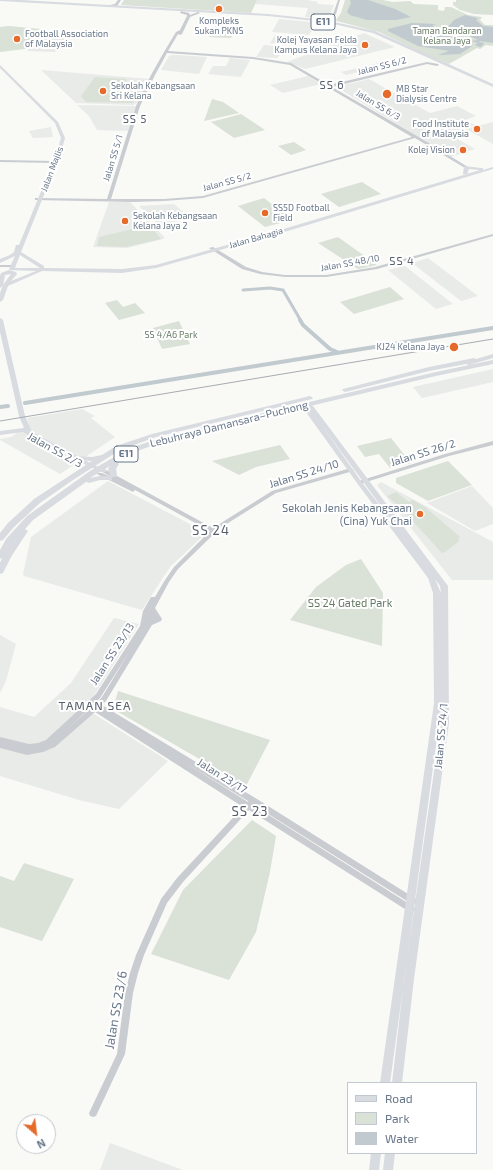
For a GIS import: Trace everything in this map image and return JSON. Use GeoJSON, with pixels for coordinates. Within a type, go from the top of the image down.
{"type":"FeatureCollection","features":[{"type":"Feature","properties":{"kind":"highway","name":"E11"},"geometry":{"type":"LineString","coordinates":[[0,1],[118,6],[308,19],[337,23],[374,32],[493,86]]}},
{"type":"Feature","properties":{"kind":"highway"},"geometry":{"type":"LineString","coordinates":[[0,1],[52,4]]}},
{"type":"Feature","properties":{"kind":"highway","name":"E11"},"geometry":{"type":"LineString","coordinates":[[9,1],[324,22],[369,32],[420,57],[493,86]]}},
{"type":"Feature","properties":{"kind":"highway"},"geometry":{"type":"LineString","coordinates":[[420,57],[493,86]]}},
{"type":"Feature","properties":{"kind":"highway"},"geometry":{"type":"LineString","coordinates":[[457,70],[493,86]]}},
{"type":"Feature","properties":{"kind":"highway","name":"E11"},"geometry":{"type":"LineString","coordinates":[[283,409],[493,356]]}},
{"type":"Feature","properties":{"kind":"highway"},"geometry":{"type":"LineString","coordinates":[[0,538],[26,510],[70,478],[104,456],[135,441],[154,435],[429,369],[480,359]]}},
{"type":"Feature","properties":{"kind":"highway","name":"Lebuhraya Damansara–Puchong"},"geometry":{"type":"LineString","coordinates":[[0,546],[14,527],[44,502],[107,459],[129,448],[168,434],[493,362]]}},
{"type":"Feature","properties":{"kind":"highway"},"geometry":{"type":"LineString","coordinates":[[0,571],[15,544],[38,517],[89,481],[106,475],[115,464],[137,452],[170,441],[429,380],[451,372]]}},
{"type":"Feature","properties":{"kind":"highway","name":"Lebuhraya Damansara–Puchong"},"geometry":{"type":"LineString","coordinates":[[0,556],[9,541],[30,518],[93,473],[132,450],[170,437],[283,409]]}},
{"type":"Feature","properties":{"kind":"highway"},"geometry":{"type":"LineString","coordinates":[[70,478],[78,468],[77,461],[104,456]]}},
{"type":"Feature","properties":{"kind":"highway"},"geometry":{"type":"LineString","coordinates":[[104,456],[106,461],[115,464]]}},
{"type":"Feature","properties":{"kind":"highway"},"geometry":{"type":"LineString","coordinates":[[70,478],[83,475],[88,478],[89,481]]}},
{"type":"Feature","properties":{"kind":"main road","name":"Jalan Majlis"},"geometry":{"type":"LineString","coordinates":[[0,66],[59,127],[62,133],[62,142],[38,199],[13,268]]}},
{"type":"Feature","properties":{"kind":"main road","name":"Jalan Majlis"},"geometry":{"type":"LineString","coordinates":[[0,71],[55,127],[58,133],[58,142],[53,162]]}},
{"type":"Feature","properties":{"kind":"main road","name":"Jalan Bahagia"},"geometry":{"type":"LineString","coordinates":[[13,268],[99,272],[128,271],[156,266],[359,207],[493,165]]}},
{"type":"Feature","properties":{"kind":"main road"},"geometry":{"type":"LineString","coordinates":[[466,173],[466,167],[473,169],[481,168]]}},
{"type":"Feature","properties":{"kind":"main road","name":"Jalan Bahagia"},"geometry":{"type":"LineString","coordinates":[[453,178],[493,168]]}},
{"type":"Feature","properties":{"kind":"main road"},"geometry":{"type":"LineString","coordinates":[[0,260],[12,256],[18,252]]}},
{"type":"Feature","properties":{"kind":"main road"},"geometry":{"type":"LineString","coordinates":[[1,284],[30,268],[30,264],[18,252]]}},
{"type":"Feature","properties":{"kind":"main road"},"geometry":{"type":"LineString","coordinates":[[18,252],[42,269]]}},
{"type":"Feature","properties":{"kind":"main road"},"geometry":{"type":"LineString","coordinates":[[1,284],[42,269]]}},
{"type":"Feature","properties":{"kind":"main road"},"geometry":{"type":"LineString","coordinates":[[0,300],[1,284]]}},
{"type":"Feature","properties":{"kind":"main road"},"geometry":{"type":"LineString","coordinates":[[0,320],[24,430]]}},
{"type":"Feature","properties":{"kind":"main road"},"geometry":{"type":"LineString","coordinates":[[0,341],[14,402],[24,430]]}},
{"type":"Feature","properties":{"kind":"main road","name":"Jalan SS 24/1"},"geometry":{"type":"LineString","coordinates":[[309,408],[351,470],[364,483],[444,586],[445,723],[409,979],[397,1082]]}},
{"type":"Feature","properties":{"kind":"main road","name":"Jalan SS 24/1"},"geometry":{"type":"LineString","coordinates":[[309,408],[431,577],[437,593],[438,703],[385,1082]]}},
{"type":"Feature","properties":{"kind":"main road","name":"Jalan SS 2/3"},"geometry":{"type":"LineString","coordinates":[[0,434],[24,430],[77,461],[106,475]]}},
{"type":"Feature","properties":{"kind":"main road"},"geometry":{"type":"LineString","coordinates":[[374,1170],[376,1154]]}},
{"type":"Feature","properties":{"kind":"main road"},"geometry":{"type":"LineString","coordinates":[[388,1170],[390,1154]]}},
{"type":"Feature","properties":{"kind":"street"},"geometry":{"type":"LineString","coordinates":[[118,6],[120,0]]}},
{"type":"Feature","properties":{"kind":"street"},"geometry":{"type":"LineString","coordinates":[[308,19],[324,20],[330,18],[334,14],[339,0]]}},
{"type":"Feature","properties":{"kind":"street"},"geometry":{"type":"LineString","coordinates":[[337,23],[333,20],[343,0]]}},
{"type":"Feature","properties":{"kind":"street"},"geometry":{"type":"LineString","coordinates":[[181,12],[188,14],[189,16],[198,13]]}},
{"type":"Feature","properties":{"kind":"street","name":"Jalan SS 5/1"},"geometry":{"type":"LineString","coordinates":[[108,201],[138,106],[153,75],[167,53],[177,33],[180,32],[189,16]]}},
{"type":"Feature","properties":{"kind":"street"},"geometry":{"type":"LineString","coordinates":[[167,53],[176,54]]}},
{"type":"Feature","properties":{"kind":"street"},"geometry":{"type":"LineString","coordinates":[[167,53],[176,54]]}},
{"type":"Feature","properties":{"kind":"street","name":"Jalan SS 6/3"},"geometry":{"type":"LineString","coordinates":[[176,54],[256,58],[291,64],[466,167]]}},
{"type":"Feature","properties":{"kind":"street","name":"Jalan SS 6/2"},"geometry":{"type":"LineString","coordinates":[[329,86],[420,63],[424,60],[420,57]]}},
{"type":"Feature","properties":{"kind":"street","name":"Jalan SS 6/2"},"geometry":{"type":"LineString","coordinates":[[329,86],[426,63],[437,65]]}},
{"type":"Feature","properties":{"kind":"street","name":"Jalan SS 5/2"},"geometry":{"type":"LineString","coordinates":[[38,199],[108,201],[164,200],[203,197],[416,137]]}},
{"type":"Feature","properties":{"kind":"street"},"geometry":{"type":"LineString","coordinates":[[0,161],[53,162]]}},
{"type":"Feature","properties":{"kind":"street","name":"Jalan SS 4B/10"},"geometry":{"type":"LineString","coordinates":[[213,249],[244,268],[262,274],[285,276],[326,276],[375,268],[493,235]]}},
{"type":"Feature","properties":{"kind":"street"},"geometry":{"type":"LineString","coordinates":[[0,267],[13,268]]}},
{"type":"Feature","properties":{"kind":"street","name":"Jalan SS 26/2"},"geometry":{"type":"LineString","coordinates":[[364,483],[493,443]]}},
{"type":"Feature","properties":{"kind":"street","name":"Jalan SS 26/2"},"geometry":{"type":"LineString","coordinates":[[364,483],[449,457],[493,446]]}},
{"type":"Feature","properties":{"kind":"street","name":"Jalan SS 24/10"},"geometry":{"type":"LineString","coordinates":[[152,608],[176,568],[214,531],[274,492],[351,470]]}},
{"type":"Feature","properties":{"kind":"street"},"geometry":{"type":"LineString","coordinates":[[106,475],[214,531]]}},
{"type":"Feature","properties":{"kind":"street","name":"Jalan SS 23/13"},"geometry":{"type":"LineString","coordinates":[[0,745],[27,752],[41,750],[53,745],[88,715],[143,626],[148,607],[160,588],[165,585]]}},
{"type":"Feature","properties":{"kind":"street","name":"Jalan SS 23/13"},"geometry":{"type":"LineString","coordinates":[[0,740],[29,748],[39,746],[48,742],[94,705],[104,699],[150,620],[159,619],[152,608]]}},
{"type":"Feature","properties":{"kind":"street"},"geometry":{"type":"LineString","coordinates":[[88,715],[106,713],[104,699]]}},
{"type":"Feature","properties":{"kind":"street","name":"Jalan 23/17"},"geometry":{"type":"LineString","coordinates":[[94,705],[420,909]]}},
{"type":"Feature","properties":{"kind":"street","name":"Jalan SS 23/6"},"geometry":{"type":"LineString","coordinates":[[93,1113],[121,1054],[129,993],[134,973],[140,955],[164,901],[180,880],[251,803]]}},
{"type":"Feature","properties":{"kind":"shaded area"},"geometry":{"type":"Polygon","coordinates":[[[257,0],[307,0],[318,2],[317,4],[334,5],[330,15],[324,18],[305,17],[308,8],[255,4],[257,0]]]}},
{"type":"Feature","properties":{"kind":"shaded area"},"geometry":{"type":"Polygon","coordinates":[[[279,19],[316,23],[309,35],[272,32],[279,19]]]}},
{"type":"Feature","properties":{"kind":"shaded area"},"geometry":{"type":"Polygon","coordinates":[[[364,33],[395,47],[305,69],[287,62],[364,33]]]}},
{"type":"Feature","properties":{"kind":"shaded area"},"geometry":{"type":"Polygon","coordinates":[[[275,35],[291,36],[287,44],[270,43],[275,35]]]}},
{"type":"Feature","properties":{"kind":"shaded area"},"geometry":{"type":"Polygon","coordinates":[[[39,36],[66,37],[55,52],[27,51],[39,36]]]}},
{"type":"Feature","properties":{"kind":"shaded area"},"geometry":{"type":"Polygon","coordinates":[[[264,45],[288,47],[277,58],[256,57],[264,45]]]}},
{"type":"Feature","properties":{"kind":"shaded area"},"geometry":{"type":"Polygon","coordinates":[[[171,55],[207,57],[199,74],[161,70],[171,55]]]}},
{"type":"Feature","properties":{"kind":"shaded area"},"geometry":{"type":"Polygon","coordinates":[[[230,58],[250,60],[241,77],[208,74],[213,66],[226,66],[230,58]]]}},
{"type":"Feature","properties":{"kind":"shaded area"},"geometry":{"type":"Polygon","coordinates":[[[387,61],[392,64],[346,75],[341,72],[387,61]]]}},
{"type":"Feature","properties":{"kind":"shaded area","name":"Sekolah Kebangsaan Sri Kelana"},"geometry":{"type":"Polygon","coordinates":[[[41,70],[150,79],[137,103],[133,105],[76,103],[41,70]]]}},
{"type":"Feature","properties":{"kind":"shaded area"},"geometry":{"type":"Polygon","coordinates":[[[308,76],[321,84],[283,93],[270,85],[308,76]]]}},
{"type":"Feature","properties":{"kind":"shaded area"},"geometry":{"type":"Polygon","coordinates":[[[369,79],[430,113],[457,106],[476,116],[465,120],[475,125],[447,133],[475,149],[451,157],[336,87],[369,79]]]}},
{"type":"Feature","properties":{"kind":"shaded area"},"geometry":{"type":"Polygon","coordinates":[[[77,105],[136,106],[128,131],[97,130],[89,116],[77,105]]]}},
{"type":"Feature","properties":{"kind":"shaded area"},"geometry":{"type":"Polygon","coordinates":[[[493,122],[493,144],[466,129],[493,122]]]}},
{"type":"Feature","properties":{"kind":"shaded area"},"geometry":{"type":"Polygon","coordinates":[[[51,127],[53,137],[33,138],[29,131],[51,127]]]}},
{"type":"Feature","properties":{"kind":"shaded area","name":"Sekolah Kebangsaan Kelana Jaya 2"},"geometry":{"type":"Polygon","coordinates":[[[109,202],[130,202],[165,238],[127,248],[93,247],[109,202]]]}},
{"type":"Feature","properties":{"kind":"shaded area"},"geometry":{"type":"Polygon","coordinates":[[[174,204],[190,218],[160,226],[139,206],[174,204]]]}},
{"type":"Feature","properties":{"kind":"shaded area"},"geometry":{"type":"Polygon","coordinates":[[[428,258],[478,296],[461,301],[412,263],[428,258]]]}},
{"type":"Feature","properties":{"kind":"shaded area"},"geometry":{"type":"Polygon","coordinates":[[[405,266],[453,304],[436,309],[388,270],[405,266]]]}},
{"type":"Feature","properties":{"kind":"shaded area"},"geometry":{"type":"Polygon","coordinates":[[[493,369],[493,382],[422,398],[413,387],[493,369]]]}},
{"type":"Feature","properties":{"kind":"shaded area"},"geometry":{"type":"Polygon","coordinates":[[[82,409],[95,416],[91,418],[115,437],[60,474],[0,440],[11,437],[29,425],[27,418],[82,409]]]}},
{"type":"Feature","properties":{"kind":"shaded area"},"geometry":{"type":"Polygon","coordinates":[[[108,481],[203,531],[204,535],[170,567],[142,610],[24,576],[23,574],[31,537],[108,481]]]}},
{"type":"Feature","properties":{"kind":"shaded area","name":"Sekolah Jenis Kebangsaan (Cina) Yuk Chai"},"geometry":{"type":"Polygon","coordinates":[[[381,482],[493,542],[493,580],[452,580],[377,485],[381,482]]]}},
{"type":"Feature","properties":{"kind":"shaded area"},"geometry":{"type":"Polygon","coordinates":[[[472,486],[493,508],[493,524],[475,531],[427,503],[472,486]]]}},
{"type":"Feature","properties":{"kind":"shaded area"},"geometry":{"type":"Polygon","coordinates":[[[114,618],[139,624],[95,694],[83,707],[168,761],[119,809],[79,800],[0,776],[0,707],[34,717],[71,683],[114,618]]]}},
{"type":"Feature","properties":{"kind":"shaded area"},"geometry":{"type":"Polygon","coordinates":[[[0,635],[16,644],[6,681],[0,693],[0,635]]]}},
{"type":"Feature","properties":{"kind":"shaded area"},"geometry":{"type":"Polygon","coordinates":[[[110,1143],[183,1170],[100,1170],[110,1143]]]}},
{"type":"Feature","properties":{"kind":"green space","name":"Kompleks Sukan PKNS"},"geometry":{"type":"Polygon","coordinates":[[[124,0],[257,0],[251,13],[121,5],[124,0]]]}},
{"type":"Feature","properties":{"kind":"green space","name":"Taman Bandaran Kelana Jaya"},"geometry":{"type":"Polygon","coordinates":[[[345,0],[383,0],[393,2],[410,1],[414,4],[438,5],[438,10],[444,11],[445,7],[451,7],[468,15],[482,17],[480,20],[485,25],[493,25],[493,46],[486,45],[480,49],[477,48],[449,64],[379,32],[337,21],[336,20],[341,13],[345,0]]]}},
{"type":"Feature","properties":{"kind":"green space"},"geometry":{"type":"Polygon","coordinates":[[[456,0],[493,0],[493,15],[474,14],[460,10],[453,5],[453,2],[456,2],[456,0]]]}},
{"type":"Feature","properties":{"kind":"green space"},"geometry":{"type":"Polygon","coordinates":[[[216,25],[237,26],[231,38],[209,37],[216,25]]]}},
{"type":"Feature","properties":{"kind":"green space","name":"Football Association of Malaysia"},"geometry":{"type":"Polygon","coordinates":[[[9,26],[41,29],[25,49],[0,52],[0,27],[9,26]]]}},
{"type":"Feature","properties":{"kind":"green space"},"geometry":{"type":"Polygon","coordinates":[[[95,77],[127,79],[125,83],[143,84],[133,103],[86,102],[81,96],[95,77]]]}},
{"type":"Feature","properties":{"kind":"green space"},"geometry":{"type":"Polygon","coordinates":[[[212,99],[223,102],[239,113],[204,121],[212,99]]]}},
{"type":"Feature","properties":{"kind":"green space"},"geometry":{"type":"Polygon","coordinates":[[[241,114],[265,130],[234,138],[211,122],[241,114]]]}},
{"type":"Feature","properties":{"kind":"green space"},"geometry":{"type":"Polygon","coordinates":[[[294,142],[306,150],[291,155],[278,146],[294,142]]]}},
{"type":"Feature","properties":{"kind":"green space"},"geometry":{"type":"Polygon","coordinates":[[[362,182],[381,194],[339,207],[321,194],[362,182]]]}},
{"type":"Feature","properties":{"kind":"green space","name":"SS5D Football Field"},"geometry":{"type":"Polygon","coordinates":[[[264,198],[292,220],[265,227],[238,206],[264,198]]]}},
{"type":"Feature","properties":{"kind":"green space"},"geometry":{"type":"Polygon","coordinates":[[[141,227],[142,229],[149,227],[153,229],[161,239],[126,247],[97,246],[99,237],[141,227]]]}},
{"type":"Feature","properties":{"kind":"green space"},"geometry":{"type":"Polygon","coordinates":[[[338,237],[377,265],[358,269],[318,243],[338,237]]]}},
{"type":"Feature","properties":{"kind":"green space"},"geometry":{"type":"Polygon","coordinates":[[[390,287],[404,299],[354,314],[340,302],[390,287]]]}},
{"type":"Feature","properties":{"kind":"green space"},"geometry":{"type":"Polygon","coordinates":[[[117,300],[123,307],[135,303],[145,313],[119,320],[105,303],[117,300]]]}},
{"type":"Feature","properties":{"kind":"green space","name":"SS 4/A6 Park"},"geometry":{"type":"Polygon","coordinates":[[[179,321],[190,344],[162,349],[153,328],[179,321]]]}},
{"type":"Feature","properties":{"kind":"green space"},"geometry":{"type":"Polygon","coordinates":[[[391,438],[411,463],[390,468],[379,454],[365,457],[357,446],[391,438]]]}},
{"type":"Feature","properties":{"kind":"green space"},"geometry":{"type":"Polygon","coordinates":[[[280,445],[290,459],[256,467],[239,475],[212,461],[280,445]]]}},
{"type":"Feature","properties":{"kind":"green space"},"geometry":{"type":"Polygon","coordinates":[[[448,461],[472,485],[428,501],[396,483],[396,478],[448,461]]]}},
{"type":"Feature","properties":{"kind":"green space"},"geometry":{"type":"Polygon","coordinates":[[[396,492],[409,502],[413,500],[425,507],[460,537],[458,538],[459,541],[442,553],[400,507],[387,496],[396,492]]]}},
{"type":"Feature","properties":{"kind":"green space","name":"SS 24 Gated Park"},"geometry":{"type":"Polygon","coordinates":[[[361,559],[383,593],[382,646],[290,620],[316,587],[346,565],[361,559]]]}},
{"type":"Feature","properties":{"kind":"green space"},"geometry":{"type":"Polygon","coordinates":[[[118,691],[270,740],[246,786],[113,709],[118,691]]]}},
{"type":"Feature","properties":{"kind":"green space"},"geometry":{"type":"Polygon","coordinates":[[[252,820],[276,836],[270,872],[256,932],[229,980],[151,954],[183,890],[252,820]]]}},
{"type":"Feature","properties":{"kind":"green space"},"geometry":{"type":"Polygon","coordinates":[[[24,863],[74,879],[42,941],[0,927],[0,876],[14,881],[24,863]]]}},
{"type":"Feature","properties":{"kind":"water"},"geometry":{"type":"Polygon","coordinates":[[[350,0],[368,0],[395,9],[411,17],[396,20],[367,20],[350,15],[347,12],[351,3],[350,0]]]}},
{"type":"Feature","properties":{"kind":"water"},"geometry":{"type":"Polygon","coordinates":[[[465,15],[477,18],[478,19],[476,20],[483,26],[493,27],[493,43],[480,41],[479,42],[484,43],[481,47],[477,46],[475,45],[478,43],[471,41],[478,40],[468,35],[459,34],[446,29],[454,20],[465,15]]]}},
{"type":"Feature","properties":{"kind":"water"},"geometry":{"type":"Polygon","coordinates":[[[412,23],[436,24],[433,25],[435,30],[442,34],[470,43],[472,46],[460,54],[438,55],[449,51],[418,46],[388,31],[388,29],[412,23]]]}},
{"type":"Feature","properties":{"kind":"waterway"},"geometry":{"type":"LineString","coordinates":[[243,290],[270,288],[283,290],[301,321]]}},
{"type":"Feature","properties":{"kind":"waterway"},"geometry":{"type":"LineString","coordinates":[[300,320],[303,325],[330,349],[337,352]]}},
{"type":"Feature","properties":{"kind":"waterway"},"geometry":{"type":"LineString","coordinates":[[25,403],[493,328]]}},
{"type":"Feature","properties":{"kind":"waterway"},"geometry":{"type":"LineString","coordinates":[[0,407],[8,406]]}},
{"type":"Feature","properties":{"kind":"tram line"},"geometry":{"type":"LineString","coordinates":[[0,421],[493,339]]}},
{"type":"Feature","properties":{"kind":"place","name":"Kompleks Sukan PKNS"},"geometry":{"type":"Point","coordinates":[219,9]}},
{"type":"Feature","properties":{"kind":"place","name":"Football Association of Malaysia"},"geometry":{"type":"Point","coordinates":[17,39]}},
{"type":"Feature","properties":{"kind":"place","name":"Kolej Yayasan Felda Kampus Kelana Jaya"},"geometry":{"type":"Point","coordinates":[365,45]}},
{"type":"Feature","properties":{"kind":"place","name":"Sekolah Kebangsaan Sri Kelana"},"geometry":{"type":"Point","coordinates":[103,91]}},
{"type":"Feature","properties":{"kind":"place","name":"MB Star Dialysis Centre"},"geometry":{"type":"Point","coordinates":[387,94]}},
{"type":"Feature","properties":{"kind":"place","name":"Food Institute of Malaysia"},"geometry":{"type":"Point","coordinates":[477,129]}},
{"type":"Feature","properties":{"kind":"place","name":"Kolej Vision"},"geometry":{"type":"Point","coordinates":[463,150]}},
{"type":"Feature","properties":{"kind":"place","name":"SS5D Football Field"},"geometry":{"type":"Point","coordinates":[265,213]}},
{"type":"Feature","properties":{"kind":"place","name":"Sekolah Kebangsaan Kelana Jaya 2"},"geometry":{"type":"Point","coordinates":[125,221]}},
{"type":"Feature","properties":{"kind":"place","name":"KJ24 Kelana Jaya"},"geometry":{"type":"Point","coordinates":[454,347]}},
{"type":"Feature","properties":{"kind":"place","name":"Sekolah Jenis Kebangsaan (Cina) Yuk Chai"},"geometry":{"type":"Point","coordinates":[420,514]}},
{"type":"Feature","properties":{"kind":"district","name":"SS 6"},"geometry":{"type":"Point","coordinates":[332,85]}},
{"type":"Feature","properties":{"kind":"district","name":"SS 5"},"geometry":{"type":"Point","coordinates":[135,119]}},
{"type":"Feature","properties":{"kind":"district","name":"SS 4"},"geometry":{"type":"Point","coordinates":[402,261]}},
{"type":"Feature","properties":{"kind":"district","name":"SS 24"},"geometry":{"type":"Point","coordinates":[211,531]}},
{"type":"Feature","properties":{"kind":"district","name":"TAMAN SEA"},"geometry":{"type":"Point","coordinates":[95,706]}},
{"type":"Feature","properties":{"kind":"district","name":"SS 23"},"geometry":{"type":"Point","coordinates":[250,812]}}]}
